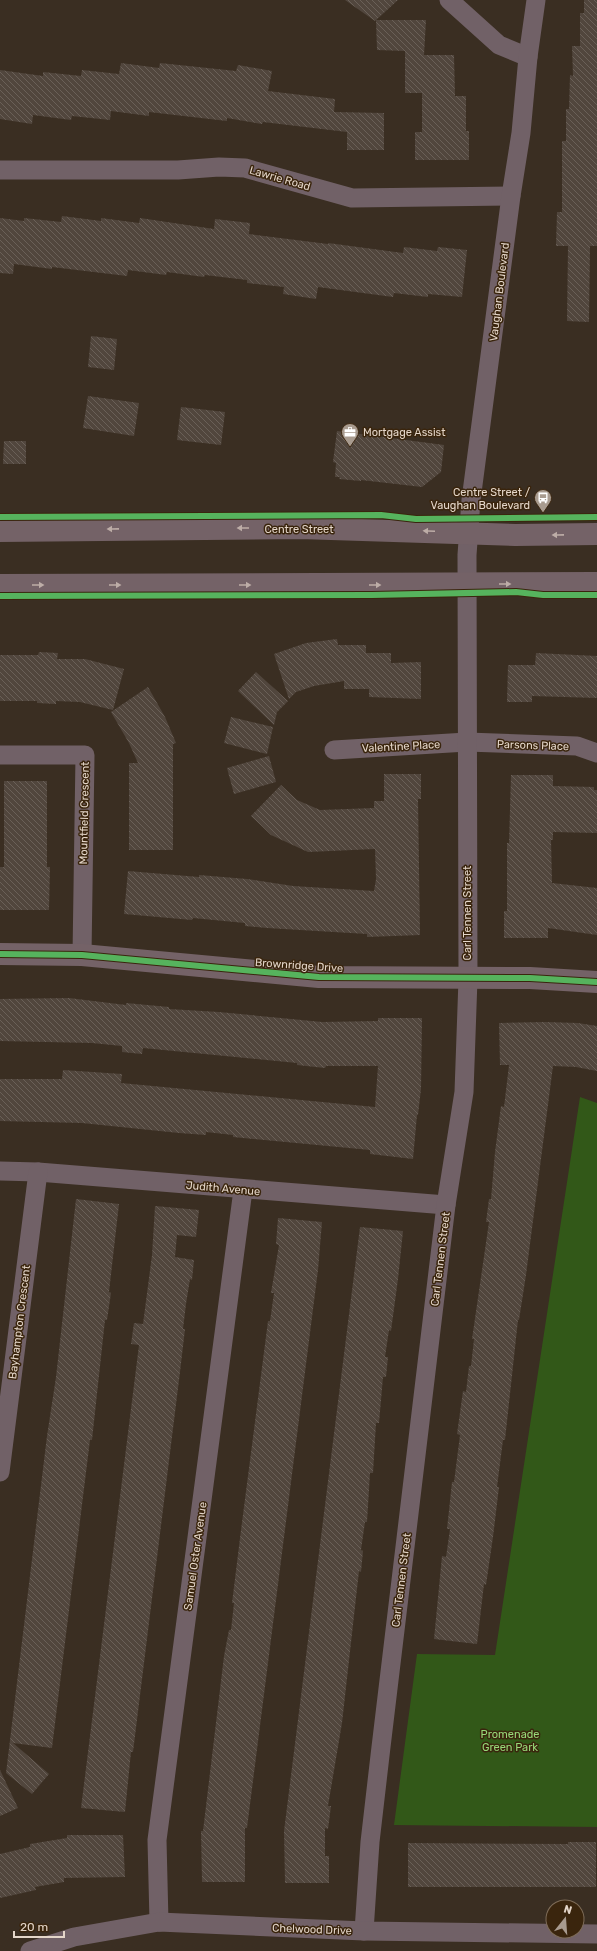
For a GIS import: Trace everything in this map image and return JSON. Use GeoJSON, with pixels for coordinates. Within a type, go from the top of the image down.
{"type":"FeatureCollection","features":[{"type":"Feature","properties":{"kind":"main road","name":"Centre Street"},"geometry":{"type":"LineString","coordinates":[[0,531],[300,528],[515,535],[597,534]]}},
{"type":"Feature","properties":{"kind":"main road"},"geometry":{"type":"LineString","coordinates":[[0,585],[597,583]]}},
{"type":"Feature","properties":{"kind":"main road","name":"Brownridge Drive"},"geometry":{"type":"LineString","coordinates":[[0,954],[82,955],[319,977],[468,979],[530,978],[597,982]]}},
{"type":"Feature","properties":{"kind":"street"},"geometry":{"type":"LineString","coordinates":[[450,0],[499,45],[528,57]]}},
{"type":"Feature","properties":{"kind":"street","name":"Vaughan Boulevard"},"geometry":{"type":"LineString","coordinates":[[466,584],[468,533],[511,196],[521,133],[528,57],[536,0]]}},
{"type":"Feature","properties":{"kind":"street","name":"Lawrie Road"},"geometry":{"type":"LineString","coordinates":[[0,170],[178,170],[219,167],[245,168],[352,198],[511,196]]}},
{"type":"Feature","properties":{"kind":"street","name":"Carl Tennen Street"},"geometry":{"type":"LineString","coordinates":[[364,1931],[370,1842],[446,1205],[464,1092],[468,979],[466,584]]}},
{"type":"Feature","properties":{"kind":"street","name":"Valentine Place"},"geometry":{"type":"LineString","coordinates":[[334,750],[467,742]]}},
{"type":"Feature","properties":{"kind":"street","name":"Parsons Place"},"geometry":{"type":"LineString","coordinates":[[467,742],[577,746],[597,753]]}},
{"type":"Feature","properties":{"kind":"street","name":"Mountfield Crescent"},"geometry":{"type":"LineString","coordinates":[[0,755],[85,755],[82,955]]}},
{"type":"Feature","properties":{"kind":"street","name":"Judith Avenue"},"geometry":{"type":"LineString","coordinates":[[0,1171],[38,1172],[243,1190],[446,1205]]}},
{"type":"Feature","properties":{"kind":"street","name":"Bayhampton Crescent"},"geometry":{"type":"LineString","coordinates":[[0,1472],[38,1172]]}},
{"type":"Feature","properties":{"kind":"street","name":"Samuel Oster Avenue"},"geometry":{"type":"LineString","coordinates":[[159,1922],[157,1840],[243,1190]]}},
{"type":"Feature","properties":{"kind":"street","name":"Chelwood Drive"},"geometry":{"type":"LineString","coordinates":[[30,1951],[74,1938],[159,1922],[364,1931],[597,1934]]}},
{"type":"Feature","properties":{"kind":"green space","name":"Promenade Green Park"},"geometry":{"type":"Polygon","coordinates":[[[580,1097],[597,1103],[597,1827],[394,1825],[417,1654],[495,1655],[580,1097]]]}},
{"type":"Feature","properties":{"kind":"building"},"geometry":{"type":"Polygon","coordinates":[[[345,0],[398,0],[375,21],[345,0]]]}},
{"type":"Feature","properties":{"kind":"building"},"geometry":{"type":"Polygon","coordinates":[[[584,0],[597,0],[597,246],[590,246],[589,322],[567,321],[568,246],[556,246],[557,212],[562,212],[562,141],[566,141],[566,109],[569,109],[570,75],[573,76],[572,46],[580,46],[580,13],[584,13],[584,0]]]}},
{"type":"Feature","properties":{"kind":"building"},"geometry":{"type":"Polygon","coordinates":[[[376,20],[426,20],[424,55],[454,55],[455,96],[466,96],[466,131],[469,131],[469,160],[415,160],[415,132],[422,132],[422,93],[405,93],[405,51],[377,50],[376,20]]]}},
{"type":"Feature","properties":{"kind":"building"},"geometry":{"type":"Polygon","coordinates":[[[121,63],[159,68],[160,63],[236,71],[238,65],[272,71],[268,91],[335,99],[334,112],[384,113],[384,150],[347,150],[347,132],[263,122],[262,124],[227,118],[227,121],[149,112],[149,116],[111,111],[110,120],[72,116],[71,120],[33,115],[32,124],[0,119],[0,70],[43,76],[43,72],[81,76],[82,70],[119,74],[121,63]]]}},
{"type":"Feature","properties":{"kind":"building"},"geometry":{"type":"Polygon","coordinates":[[[62,216],[101,221],[101,218],[139,223],[140,218],[214,229],[215,219],[250,223],[249,234],[328,244],[403,253],[404,247],[437,251],[438,247],[467,250],[462,297],[428,294],[428,297],[394,293],[393,297],[318,287],[316,299],[283,294],[284,287],[247,283],[247,280],[205,275],[204,277],[167,272],[166,275],[128,270],[127,276],[14,264],[13,274],[0,273],[0,218],[24,221],[24,218],[61,222],[62,216]]]}},
{"type":"Feature","properties":{"kind":"building"},"geometry":{"type":"Polygon","coordinates":[[[91,336],[117,339],[114,370],[88,367],[91,336]]]}},
{"type":"Feature","properties":{"kind":"building"},"geometry":{"type":"Polygon","coordinates":[[[88,396],[139,403],[134,436],[83,428],[88,396]]]}},
{"type":"Feature","properties":{"kind":"building"},"geometry":{"type":"Polygon","coordinates":[[[181,407],[225,412],[221,445],[177,440],[181,407]]]}},
{"type":"Feature","properties":{"kind":"building"},"geometry":{"type":"Polygon","coordinates":[[[337,431],[444,445],[441,472],[422,487],[339,479],[340,477],[335,477],[336,463],[333,462],[337,431]]]}},
{"type":"Feature","properties":{"kind":"building"},"geometry":{"type":"Polygon","coordinates":[[[4,441],[26,441],[26,464],[3,464],[4,441]]]}},
{"type":"Feature","properties":{"kind":"building"},"geometry":{"type":"Polygon","coordinates":[[[337,639],[338,645],[366,645],[366,653],[391,653],[391,663],[421,662],[421,699],[369,697],[369,689],[344,689],[344,681],[314,686],[296,692],[289,699],[274,654],[306,643],[337,639]]]}},
{"type":"Feature","properties":{"kind":"building"},"geometry":{"type":"Polygon","coordinates":[[[39,652],[58,653],[57,659],[85,659],[124,669],[113,710],[80,702],[56,701],[56,704],[37,703],[37,701],[0,701],[0,655],[38,655],[39,652]]]}},
{"type":"Feature","properties":{"kind":"building"},"geometry":{"type":"Polygon","coordinates":[[[536,653],[597,656],[597,698],[532,696],[532,702],[507,702],[508,665],[535,665],[536,653]]]}},
{"type":"Feature","properties":{"kind":"building"},"geometry":{"type":"Polygon","coordinates":[[[256,672],[288,701],[277,712],[274,725],[238,691],[256,672]]]}},
{"type":"Feature","properties":{"kind":"building"},"geometry":{"type":"Polygon","coordinates":[[[148,687],[165,717],[176,743],[173,744],[173,850],[129,850],[129,763],[138,763],[129,743],[111,712],[148,687]]]}},
{"type":"Feature","properties":{"kind":"building"},"geometry":{"type":"Polygon","coordinates":[[[231,717],[273,727],[267,754],[224,743],[231,717]]]}},
{"type":"Feature","properties":{"kind":"building"},"geometry":{"type":"Polygon","coordinates":[[[269,756],[276,782],[234,794],[227,768],[269,756]]]}},
{"type":"Feature","properties":{"kind":"building"},"geometry":{"type":"Polygon","coordinates":[[[384,774],[421,774],[421,799],[418,799],[420,935],[367,937],[367,934],[267,928],[245,926],[245,923],[124,914],[128,871],[199,877],[199,875],[247,879],[293,886],[374,891],[376,879],[375,849],[308,852],[271,835],[251,816],[281,785],[297,800],[320,810],[374,808],[374,801],[384,801],[384,774]]]}},
{"type":"Feature","properties":{"kind":"building"},"geometry":{"type":"Polygon","coordinates":[[[511,775],[553,775],[553,786],[594,787],[594,790],[597,790],[597,833],[553,832],[553,840],[551,840],[552,883],[597,888],[597,935],[548,928],[548,938],[504,938],[504,911],[507,911],[507,843],[509,843],[511,775]]]}},
{"type":"Feature","properties":{"kind":"building"},"geometry":{"type":"Polygon","coordinates":[[[4,781],[47,781],[47,867],[50,867],[49,910],[0,910],[0,867],[4,867],[4,781]]]}},
{"type":"Feature","properties":{"kind":"building"},"geometry":{"type":"Polygon","coordinates":[[[69,998],[126,1005],[126,1003],[169,1007],[169,1009],[219,1012],[322,1022],[378,1021],[378,1018],[422,1018],[421,1089],[413,1159],[370,1154],[370,1150],[233,1137],[233,1135],[206,1132],[206,1135],[82,1123],[0,1121],[0,1079],[62,1079],[63,1070],[122,1074],[121,1083],[375,1107],[378,1066],[326,1066],[325,1068],[297,1065],[297,1063],[143,1048],[142,1054],[122,1052],[122,1046],[92,1043],[0,1041],[0,999],[69,998]]]}},
{"type":"Feature","properties":{"kind":"building"},"geometry":{"type":"Polygon","coordinates":[[[499,1023],[578,1023],[597,1026],[597,1071],[576,1067],[553,1066],[526,1275],[518,1320],[505,1440],[503,1440],[497,1487],[499,1487],[493,1537],[486,1585],[484,1584],[477,1644],[434,1639],[442,1556],[446,1557],[450,1529],[447,1529],[452,1482],[454,1482],[460,1435],[457,1434],[463,1391],[466,1392],[469,1366],[471,1366],[474,1339],[472,1339],[489,1222],[486,1222],[489,1199],[491,1199],[501,1106],[504,1107],[509,1065],[500,1065],[499,1023]]]}},
{"type":"Feature","properties":{"kind":"building"},"geometry":{"type":"Polygon","coordinates":[[[76,1199],[119,1204],[109,1292],[111,1293],[107,1320],[105,1320],[92,1440],[90,1440],[52,1748],[13,1743],[49,1774],[32,1794],[6,1773],[47,1436],[56,1377],[76,1199]]]}},
{"type":"Feature","properties":{"kind":"building"},"geometry":{"type":"Polygon","coordinates":[[[155,1206],[199,1210],[196,1237],[177,1235],[175,1257],[194,1260],[192,1280],[190,1279],[186,1304],[183,1329],[185,1329],[180,1372],[133,1752],[131,1752],[125,1812],[81,1808],[139,1345],[131,1344],[134,1323],[143,1324],[152,1255],[155,1206]]]}},
{"type":"Feature","properties":{"kind":"building"},"geometry":{"type":"Polygon","coordinates":[[[278,1218],[322,1222],[318,1270],[247,1828],[245,1828],[245,1882],[202,1882],[201,1831],[203,1831],[224,1656],[229,1630],[231,1630],[234,1603],[232,1603],[241,1530],[268,1321],[270,1321],[274,1293],[271,1293],[279,1245],[276,1244],[278,1218]]]}},
{"type":"Feature","properties":{"kind":"building"},"geometry":{"type":"Polygon","coordinates":[[[360,1227],[403,1231],[391,1331],[389,1330],[385,1357],[388,1357],[386,1377],[383,1377],[379,1423],[376,1423],[373,1473],[370,1473],[367,1522],[365,1522],[361,1550],[363,1551],[361,1572],[359,1571],[342,1723],[328,1806],[331,1806],[328,1829],[325,1828],[325,1856],[329,1856],[329,1883],[285,1883],[284,1831],[360,1227]]]}},
{"type":"Feature","properties":{"kind":"building"},"geometry":{"type":"Polygon","coordinates":[[[0,1770],[18,1808],[0,1816],[0,1770]]]}},
{"type":"Feature","properties":{"kind":"building"},"geometry":{"type":"Polygon","coordinates":[[[67,1835],[123,1835],[125,1877],[64,1878],[64,1882],[35,1887],[36,1890],[0,1898],[0,1854],[30,1847],[30,1844],[67,1838],[67,1835]]]}},
{"type":"Feature","properties":{"kind":"building"},"geometry":{"type":"Polygon","coordinates":[[[568,1842],[596,1842],[596,1887],[408,1887],[408,1843],[568,1844],[568,1842]]]}},
{"type":"Feature","properties":{"kind":"cycle path"},"geometry":{"type":"LineString","coordinates":[[0,517],[381,515],[416,519],[597,517]]}},
{"type":"Feature","properties":{"kind":"cycle path"},"geometry":{"type":"LineString","coordinates":[[0,596],[372,595],[516,592],[543,595],[597,595]]}},
{"type":"Feature","properties":{"kind":"cycle path"},"geometry":{"type":"LineString","coordinates":[[0,954],[82,955],[319,977],[530,978],[597,982]]}},
{"type":"Feature","properties":{"kind":"place","name":"Mortgage Assist"},"geometry":{"type":"Point","coordinates":[350,447]}},
{"type":"Feature","properties":{"kind":"place","name":"Centre Street / Vaughan Boulevard"},"geometry":{"type":"Point","coordinates":[543,513]}}]}
